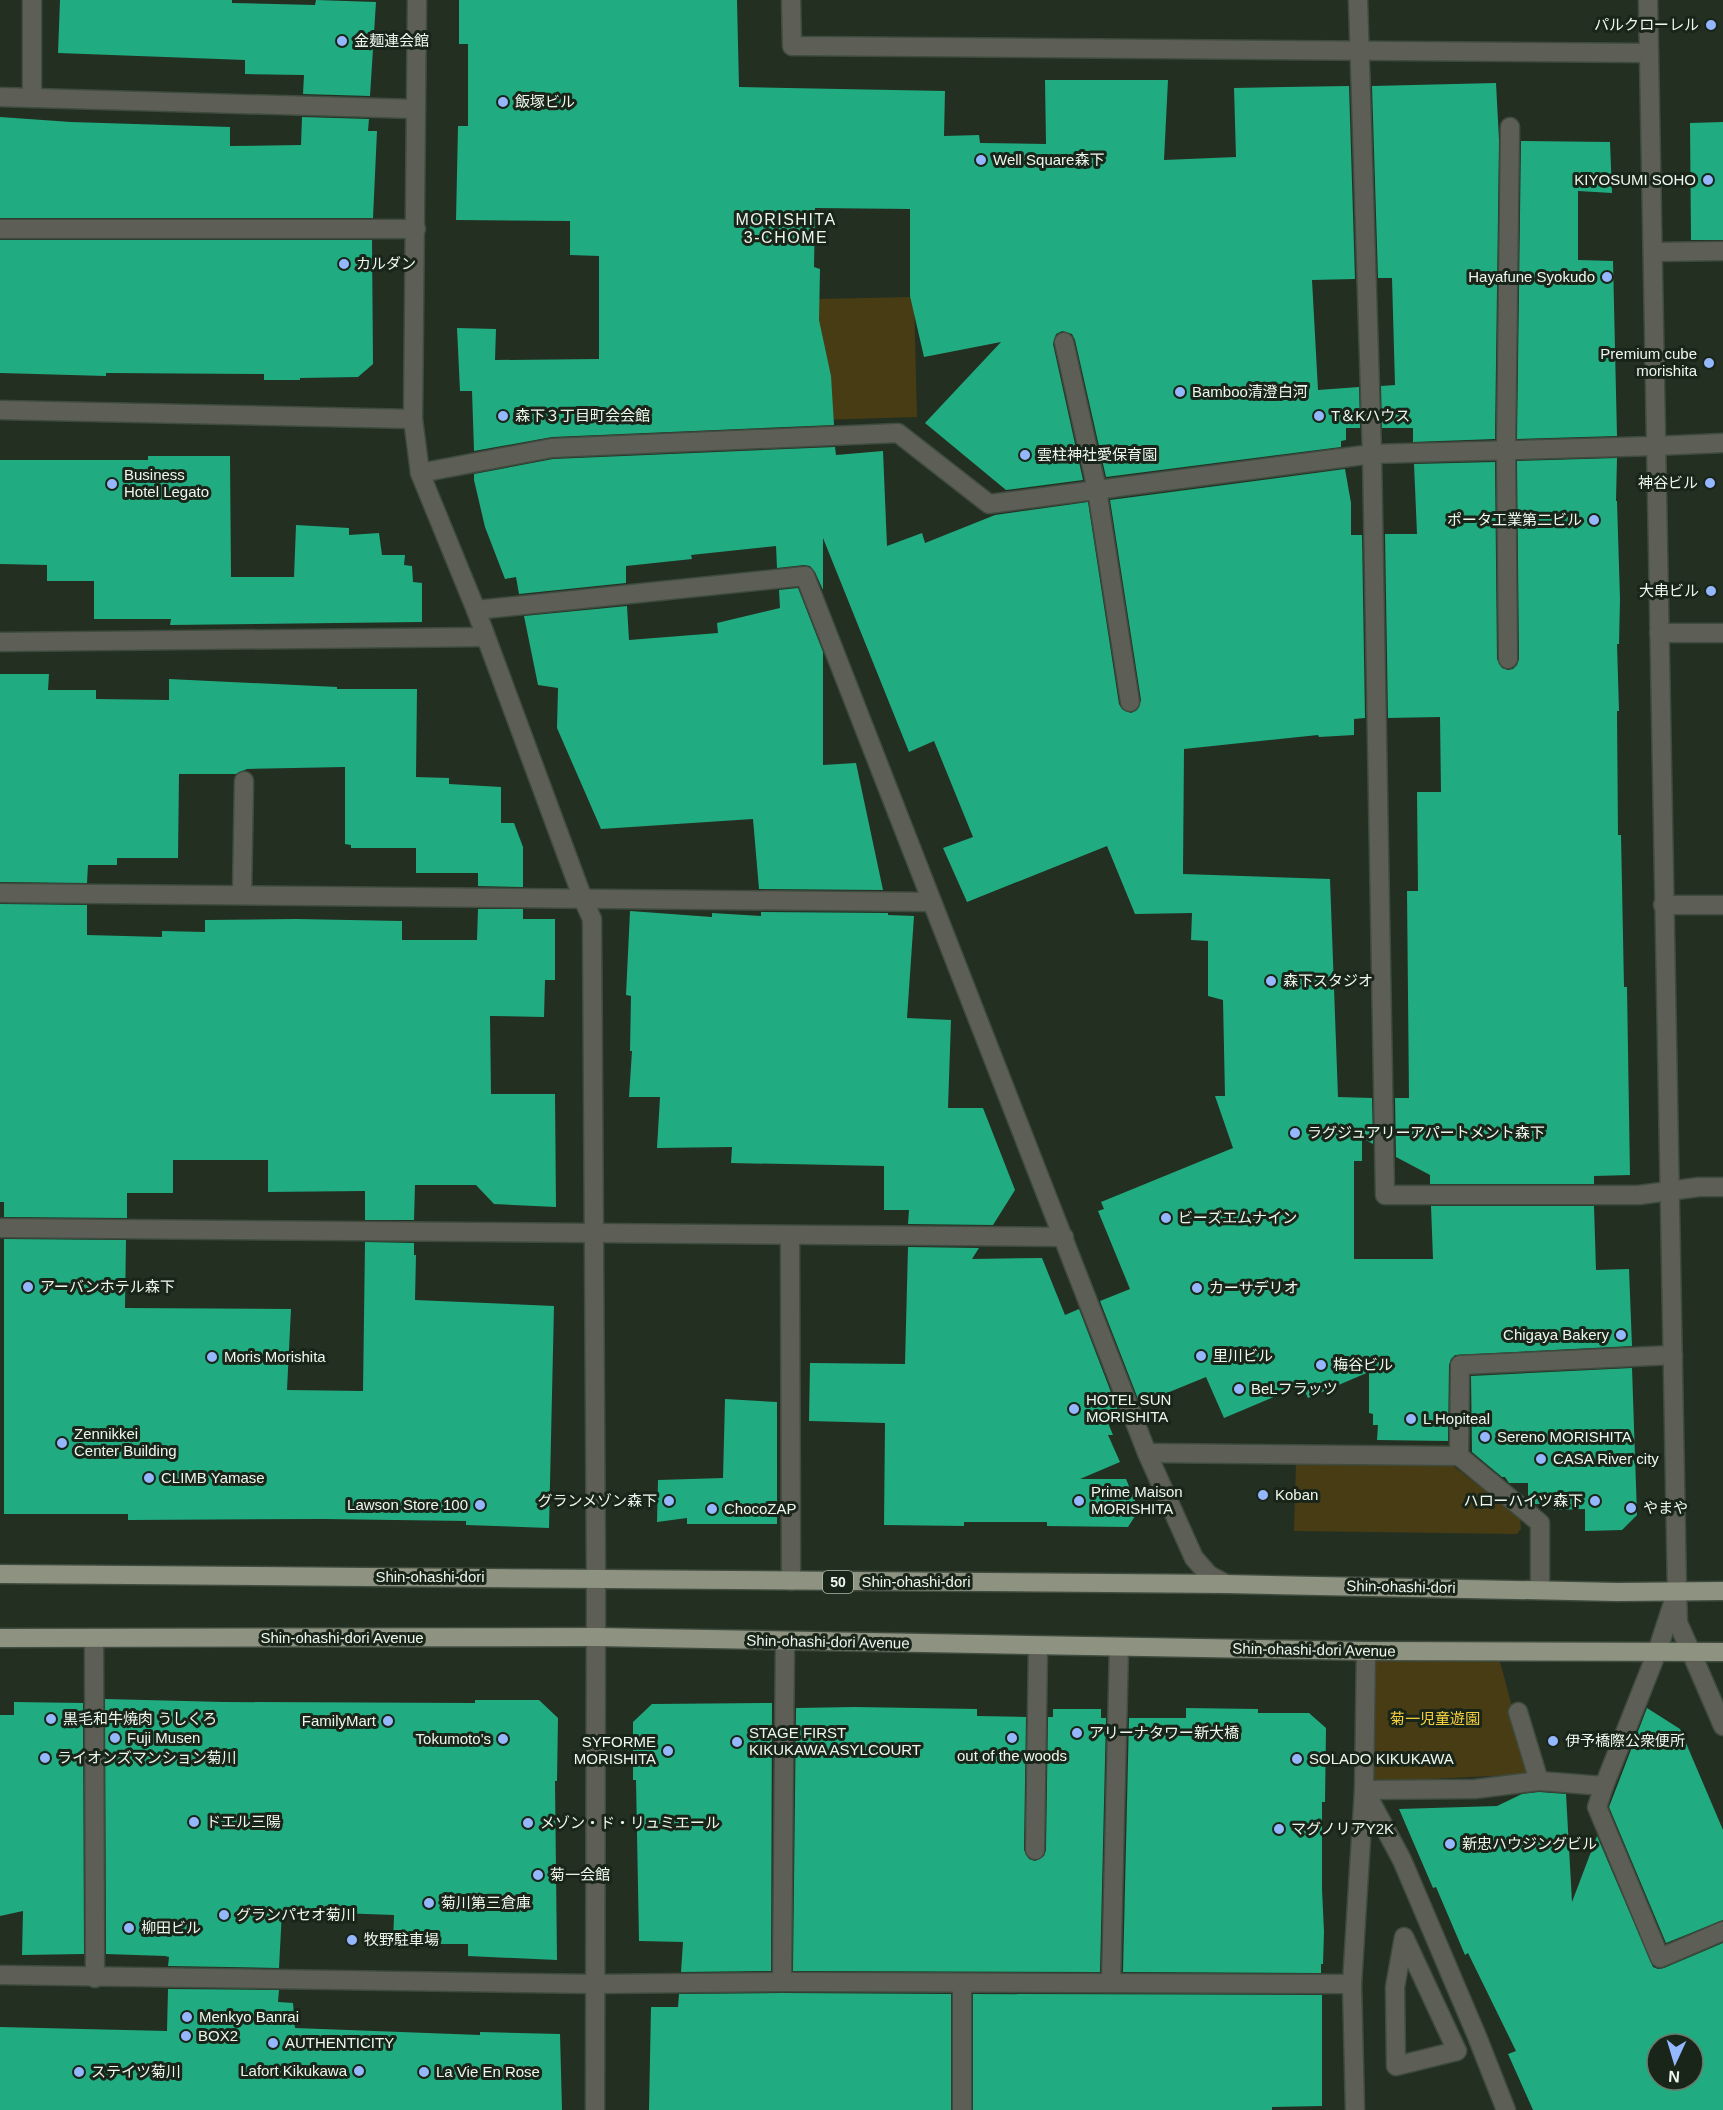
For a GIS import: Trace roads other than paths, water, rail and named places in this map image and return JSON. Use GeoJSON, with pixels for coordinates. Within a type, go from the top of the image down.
{"type":"FeatureCollection","features":[{"type":"Feature","properties":{"kind":"main road","name":"Shin-ohashi-dori"},"geometry":{"type":"LineString","coordinates":[[0,1574],[1226,1584],[1723,1591]]}},
{"type":"Feature","properties":{"kind":"main road","name":"Shin-ohashi-dori Avenue"},"geometry":{"type":"LineString","coordinates":[[0,1638],[596,1637],[1366,1651],[1657,1652]]}},
{"type":"Feature","properties":{"kind":"main road"},"geometry":{"type":"LineString","coordinates":[[1657,1652],[1723,1652]]}},
{"type":"Feature","properties":{"kind":"street"},"geometry":{"type":"LineString","coordinates":[[32,0],[32,98]]}},
{"type":"Feature","properties":{"kind":"street"},"geometry":{"type":"LineString","coordinates":[[417,0],[413,419],[420,473],[476,610],[592,919],[596,1579],[595,2110]]}},
{"type":"Feature","properties":{"kind":"street"},"geometry":{"type":"LineString","coordinates":[[791,0],[792,46],[1649,53]]}},
{"type":"Feature","properties":{"kind":"street"},"geometry":{"type":"LineString","coordinates":[[1358,0],[1372,454],[1385,1195],[1639,1195],[1669,1190],[1723,1187]]}},
{"type":"Feature","properties":{"kind":"street"},"geometry":{"type":"LineString","coordinates":[[1648,0],[1677,1591],[1657,1652],[1597,1807],[1660,1958],[1723,1931]]}},
{"type":"Feature","properties":{"kind":"street"},"geometry":{"type":"LineString","coordinates":[[0,97],[416,109]]}},
{"type":"Feature","properties":{"kind":"street"},"geometry":{"type":"LineString","coordinates":[[1508,659],[1506,450],[1510,127]]}},
{"type":"Feature","properties":{"kind":"street"},"geometry":{"type":"LineString","coordinates":[[0,229],[416,229]]}},
{"type":"Feature","properties":{"kind":"street"},"geometry":{"type":"LineString","coordinates":[[1653,252],[1723,251]]}},
{"type":"Feature","properties":{"kind":"street"},"geometry":{"type":"LineString","coordinates":[[1064,342],[1097,490],[1130,702]]}},
{"type":"Feature","properties":{"kind":"street"},"geometry":{"type":"LineString","coordinates":[[0,410],[413,419]]}},
{"type":"Feature","properties":{"kind":"street"},"geometry":{"type":"LineString","coordinates":[[420,473],[552,448],[898,433],[989,504],[1372,454],[1723,443]]}},
{"type":"Feature","properties":{"kind":"street"},"geometry":{"type":"LineString","coordinates":[[476,610],[805,576],[1147,1453],[1194,1558],[1209,1575],[1226,1584]]}},
{"type":"Feature","properties":{"kind":"street"},"geometry":{"type":"LineString","coordinates":[[1659,633],[1723,633]]}},
{"type":"Feature","properties":{"kind":"street"},"geometry":{"type":"LineString","coordinates":[[0,642],[485,637]]}},
{"type":"Feature","properties":{"kind":"street"},"geometry":{"type":"LineString","coordinates":[[242,895],[244,781]]}},
{"type":"Feature","properties":{"kind":"street"},"geometry":{"type":"LineString","coordinates":[[0,893],[932,902]]}},
{"type":"Feature","properties":{"kind":"street"},"geometry":{"type":"LineString","coordinates":[[1663,905],[1723,905]]}},
{"type":"Feature","properties":{"kind":"street"},"geometry":{"type":"LineString","coordinates":[[0,1228],[1064,1238]]}},
{"type":"Feature","properties":{"kind":"street"},"geometry":{"type":"LineString","coordinates":[[790,1235],[791,1581]]}},
{"type":"Feature","properties":{"kind":"street"},"geometry":{"type":"LineString","coordinates":[[1459,1456],[1460,1365],[1673,1355]]}},
{"type":"Feature","properties":{"kind":"street"},"geometry":{"type":"LineString","coordinates":[[1147,1453],[1459,1456],[1540,1523],[1540,1590]]}},
{"type":"Feature","properties":{"kind":"street"},"geometry":{"type":"LineString","coordinates":[[1677,1591],[1689,1621],[1691,1652],[1723,1726]]}},
{"type":"Feature","properties":{"kind":"street"},"geometry":{"type":"LineString","coordinates":[[94,1639],[95,1978]]}},
{"type":"Feature","properties":{"kind":"street"},"geometry":{"type":"LineString","coordinates":[[782,1982],[785,1641]]}},
{"type":"Feature","properties":{"kind":"street"},"geometry":{"type":"LineString","coordinates":[[1035,1850],[1038,1646]]}},
{"type":"Feature","properties":{"kind":"street"},"geometry":{"type":"LineString","coordinates":[[1111,1983],[1119,1647]]}},
{"type":"Feature","properties":{"kind":"street"},"geometry":{"type":"LineString","coordinates":[[1355,2110],[1352,1984],[1364,1790],[1366,1651]]}},
{"type":"Feature","properties":{"kind":"street"},"geometry":{"type":"LineString","coordinates":[[1518,1712],[1539,1781]]}},
{"type":"Feature","properties":{"kind":"street"},"geometry":{"type":"LineString","coordinates":[[1364,1790],[1475,1789],[1539,1781],[1604,1786]]}},
{"type":"Feature","properties":{"kind":"street"},"geometry":{"type":"LineString","coordinates":[[1364,1790],[1402,1860],[1506,2110]]}},
{"type":"Feature","properties":{"kind":"street"},"geometry":{"type":"LineString","coordinates":[[1404,1937],[1457,2051],[1396,2066],[1395,1987],[1404,1937]]}},
{"type":"Feature","properties":{"kind":"street"},"geometry":{"type":"LineString","coordinates":[[0,1975],[595,1984],[782,1982],[1352,1984]]}},
{"type":"Feature","properties":{"kind":"street"},"geometry":{"type":"LineString","coordinates":[[962,1983],[962,2110]]}},
{"type":"Feature","properties":{"kind":"place","name":"パルクローレル"},"geometry":{"type":"Point","coordinates":[1711,25]}},
{"type":"Feature","properties":{"kind":"place","name":"金麺連会館"},"geometry":{"type":"Point","coordinates":[342,41]}},
{"type":"Feature","properties":{"kind":"place","name":"飯塚ビル"},"geometry":{"type":"Point","coordinates":[503,102]}},
{"type":"Feature","properties":{"kind":"place","name":"Well Square森下"},"geometry":{"type":"Point","coordinates":[981,160]}},
{"type":"Feature","properties":{"kind":"place","name":"KIYOSUMI SOHO"},"geometry":{"type":"Point","coordinates":[1708,180]}},
{"type":"Feature","properties":{"kind":"place","name":"カルダン"},"geometry":{"type":"Point","coordinates":[344,264]}},
{"type":"Feature","properties":{"kind":"place","name":"Hayafune Syokudo"},"geometry":{"type":"Point","coordinates":[1607,277]}},
{"type":"Feature","properties":{"kind":"place","name":"Premium cube morishita"},"geometry":{"type":"Point","coordinates":[1709,363]}},
{"type":"Feature","properties":{"kind":"place","name":"Bamboo清澄白河"},"geometry":{"type":"Point","coordinates":[1180,392]}},
{"type":"Feature","properties":{"kind":"place","name":"森下３丁目町会会館"},"geometry":{"type":"Point","coordinates":[503,416]}},
{"type":"Feature","properties":{"kind":"place","name":"T＆Kハウス"},"geometry":{"type":"Point","coordinates":[1319,416]}},
{"type":"Feature","properties":{"kind":"place","name":"雲柱神社愛保育園"},"geometry":{"type":"Point","coordinates":[1025,455]}},
{"type":"Feature","properties":{"kind":"place","name":"神谷ビル"},"geometry":{"type":"Point","coordinates":[1710,483]}},
{"type":"Feature","properties":{"kind":"place","name":"Business Hotel Legato"},"geometry":{"type":"Point","coordinates":[112,484]}},
{"type":"Feature","properties":{"kind":"place","name":"ポータ工業第二ビル"},"geometry":{"type":"Point","coordinates":[1594,520]}},
{"type":"Feature","properties":{"kind":"place","name":"大串ビル"},"geometry":{"type":"Point","coordinates":[1711,591]}},
{"type":"Feature","properties":{"kind":"place","name":"森下スタジオ"},"geometry":{"type":"Point","coordinates":[1271,981]}},
{"type":"Feature","properties":{"kind":"place","name":"ラグジュアリーアパートメント森下"},"geometry":{"type":"Point","coordinates":[1295,1133]}},
{"type":"Feature","properties":{"kind":"place","name":"ビーズエムナイン"},"geometry":{"type":"Point","coordinates":[1166,1218]}},
{"type":"Feature","properties":{"kind":"place","name":"アーバンホテル森下"},"geometry":{"type":"Point","coordinates":[28,1287]}},
{"type":"Feature","properties":{"kind":"place","name":"カーサデリオ"},"geometry":{"type":"Point","coordinates":[1197,1288]}},
{"type":"Feature","properties":{"kind":"place","name":"Chigaya Bakery"},"geometry":{"type":"Point","coordinates":[1621,1335]}},
{"type":"Feature","properties":{"kind":"place","name":"里川ビル"},"geometry":{"type":"Point","coordinates":[1201,1356]}},
{"type":"Feature","properties":{"kind":"place","name":"Moris Morishita"},"geometry":{"type":"Point","coordinates":[212,1357]}},
{"type":"Feature","properties":{"kind":"place","name":"梅谷ビル"},"geometry":{"type":"Point","coordinates":[1321,1365]}},
{"type":"Feature","properties":{"kind":"place","name":"BeLフラッツ"},"geometry":{"type":"Point","coordinates":[1239,1389]}},
{"type":"Feature","properties":{"kind":"place","name":"HOTEL SUN MORISHITA"},"geometry":{"type":"Point","coordinates":[1074,1409]}},
{"type":"Feature","properties":{"kind":"place","name":"L Hopiteal"},"geometry":{"type":"Point","coordinates":[1411,1419]}},
{"type":"Feature","properties":{"kind":"place","name":"Sereno MORISHITA"},"geometry":{"type":"Point","coordinates":[1485,1437]}},
{"type":"Feature","properties":{"kind":"place","name":"Zennikkei Center Building"},"geometry":{"type":"Point","coordinates":[62,1443]}},
{"type":"Feature","properties":{"kind":"place","name":"CASA River city"},"geometry":{"type":"Point","coordinates":[1541,1459]}},
{"type":"Feature","properties":{"kind":"place","name":"CLIMB Yamase"},"geometry":{"type":"Point","coordinates":[149,1478]}},
{"type":"Feature","properties":{"kind":"place","name":"Koban"},"geometry":{"type":"Point","coordinates":[1263,1495]}},
{"type":"Feature","properties":{"kind":"place","name":"グランメゾン森下"},"geometry":{"type":"Point","coordinates":[669,1501]}},
{"type":"Feature","properties":{"kind":"place","name":"Prime Maison MORISHITA"},"geometry":{"type":"Point","coordinates":[1079,1501]}},
{"type":"Feature","properties":{"kind":"place","name":"ハローハイツ森下"},"geometry":{"type":"Point","coordinates":[1595,1501]}},
{"type":"Feature","properties":{"kind":"place","name":"Lawson Store 100"},"geometry":{"type":"Point","coordinates":[480,1505]}},
{"type":"Feature","properties":{"kind":"place","name":"やまや"},"geometry":{"type":"Point","coordinates":[1631,1508]}},
{"type":"Feature","properties":{"kind":"place","name":"ChocoZAP"},"geometry":{"type":"Point","coordinates":[712,1509]}},
{"type":"Feature","properties":{"kind":"place","name":"黒毛和牛焼肉 うしくろ"},"geometry":{"type":"Point","coordinates":[51,1719]}},
{"type":"Feature","properties":{"kind":"place","name":"FamilyMart"},"geometry":{"type":"Point","coordinates":[388,1721]}},
{"type":"Feature","properties":{"kind":"place","name":"アリーナタワー新大橋"},"geometry":{"type":"Point","coordinates":[1077,1733]}},
{"type":"Feature","properties":{"kind":"place","name":"Fuji Musen"},"geometry":{"type":"Point","coordinates":[115,1738]}},
{"type":"Feature","properties":{"kind":"place","name":"out of the woods"},"geometry":{"type":"Point","coordinates":[1012,1738]}},
{"type":"Feature","properties":{"kind":"place","name":"Tokumoto's"},"geometry":{"type":"Point","coordinates":[503,1739]}},
{"type":"Feature","properties":{"kind":"place","name":"伊予橋際公衆便所"},"geometry":{"type":"Point","coordinates":[1553,1741]}},
{"type":"Feature","properties":{"kind":"place","name":"STAGE FIRST KIKUKAWA ASYLCOURT"},"geometry":{"type":"Point","coordinates":[737,1742]}},
{"type":"Feature","properties":{"kind":"place","name":"SYFORME MORISHITA"},"geometry":{"type":"Point","coordinates":[668,1751]}},
{"type":"Feature","properties":{"kind":"place","name":"ライオンズマンション菊川"},"geometry":{"type":"Point","coordinates":[45,1758]}},
{"type":"Feature","properties":{"kind":"place","name":"SOLADO KIKUKAWA"},"geometry":{"type":"Point","coordinates":[1297,1759]}},
{"type":"Feature","properties":{"kind":"place","name":"ドエル三陽"},"geometry":{"type":"Point","coordinates":[194,1822]}},
{"type":"Feature","properties":{"kind":"place","name":"メゾン・ド・リュミエール"},"geometry":{"type":"Point","coordinates":[528,1823]}},
{"type":"Feature","properties":{"kind":"place","name":"マグノリアY2K"},"geometry":{"type":"Point","coordinates":[1279,1829]}},
{"type":"Feature","properties":{"kind":"place","name":"新忠ハウジングビル"},"geometry":{"type":"Point","coordinates":[1450,1844]}},
{"type":"Feature","properties":{"kind":"place","name":"菊一会館"},"geometry":{"type":"Point","coordinates":[538,1875]}},
{"type":"Feature","properties":{"kind":"place","name":"菊川第三倉庫"},"geometry":{"type":"Point","coordinates":[429,1903]}},
{"type":"Feature","properties":{"kind":"place","name":"グランパセオ菊川"},"geometry":{"type":"Point","coordinates":[224,1915]}},
{"type":"Feature","properties":{"kind":"place","name":"柳田ビル"},"geometry":{"type":"Point","coordinates":[129,1928]}},
{"type":"Feature","properties":{"kind":"place","name":"牧野駐車場"},"geometry":{"type":"Point","coordinates":[352,1940]}},
{"type":"Feature","properties":{"kind":"place","name":"Menkyo Banrai"},"geometry":{"type":"Point","coordinates":[187,2017]}},
{"type":"Feature","properties":{"kind":"place","name":"BOX2"},"geometry":{"type":"Point","coordinates":[186,2036]}},
{"type":"Feature","properties":{"kind":"place","name":"AUTHENTICITY"},"geometry":{"type":"Point","coordinates":[273,2043]}},
{"type":"Feature","properties":{"kind":"place","name":"Lafort Kikukawa"},"geometry":{"type":"Point","coordinates":[359,2071]}},
{"type":"Feature","properties":{"kind":"place","name":"ステイツ菊川"},"geometry":{"type":"Point","coordinates":[79,2072]}},
{"type":"Feature","properties":{"kind":"place","name":"La Vie En Rose"},"geometry":{"type":"Point","coordinates":[424,2072]}},
{"type":"Feature","properties":{"kind":"district","name":"MORISHITA 3-CHOME"},"geometry":{"type":"Point","coordinates":[786,228]}},
{"type":"Feature","properties":{"kind":"park label","name":"菊一児童遊園"},"geometry":{"type":"Point","coordinates":[1435,1719]}}]}
